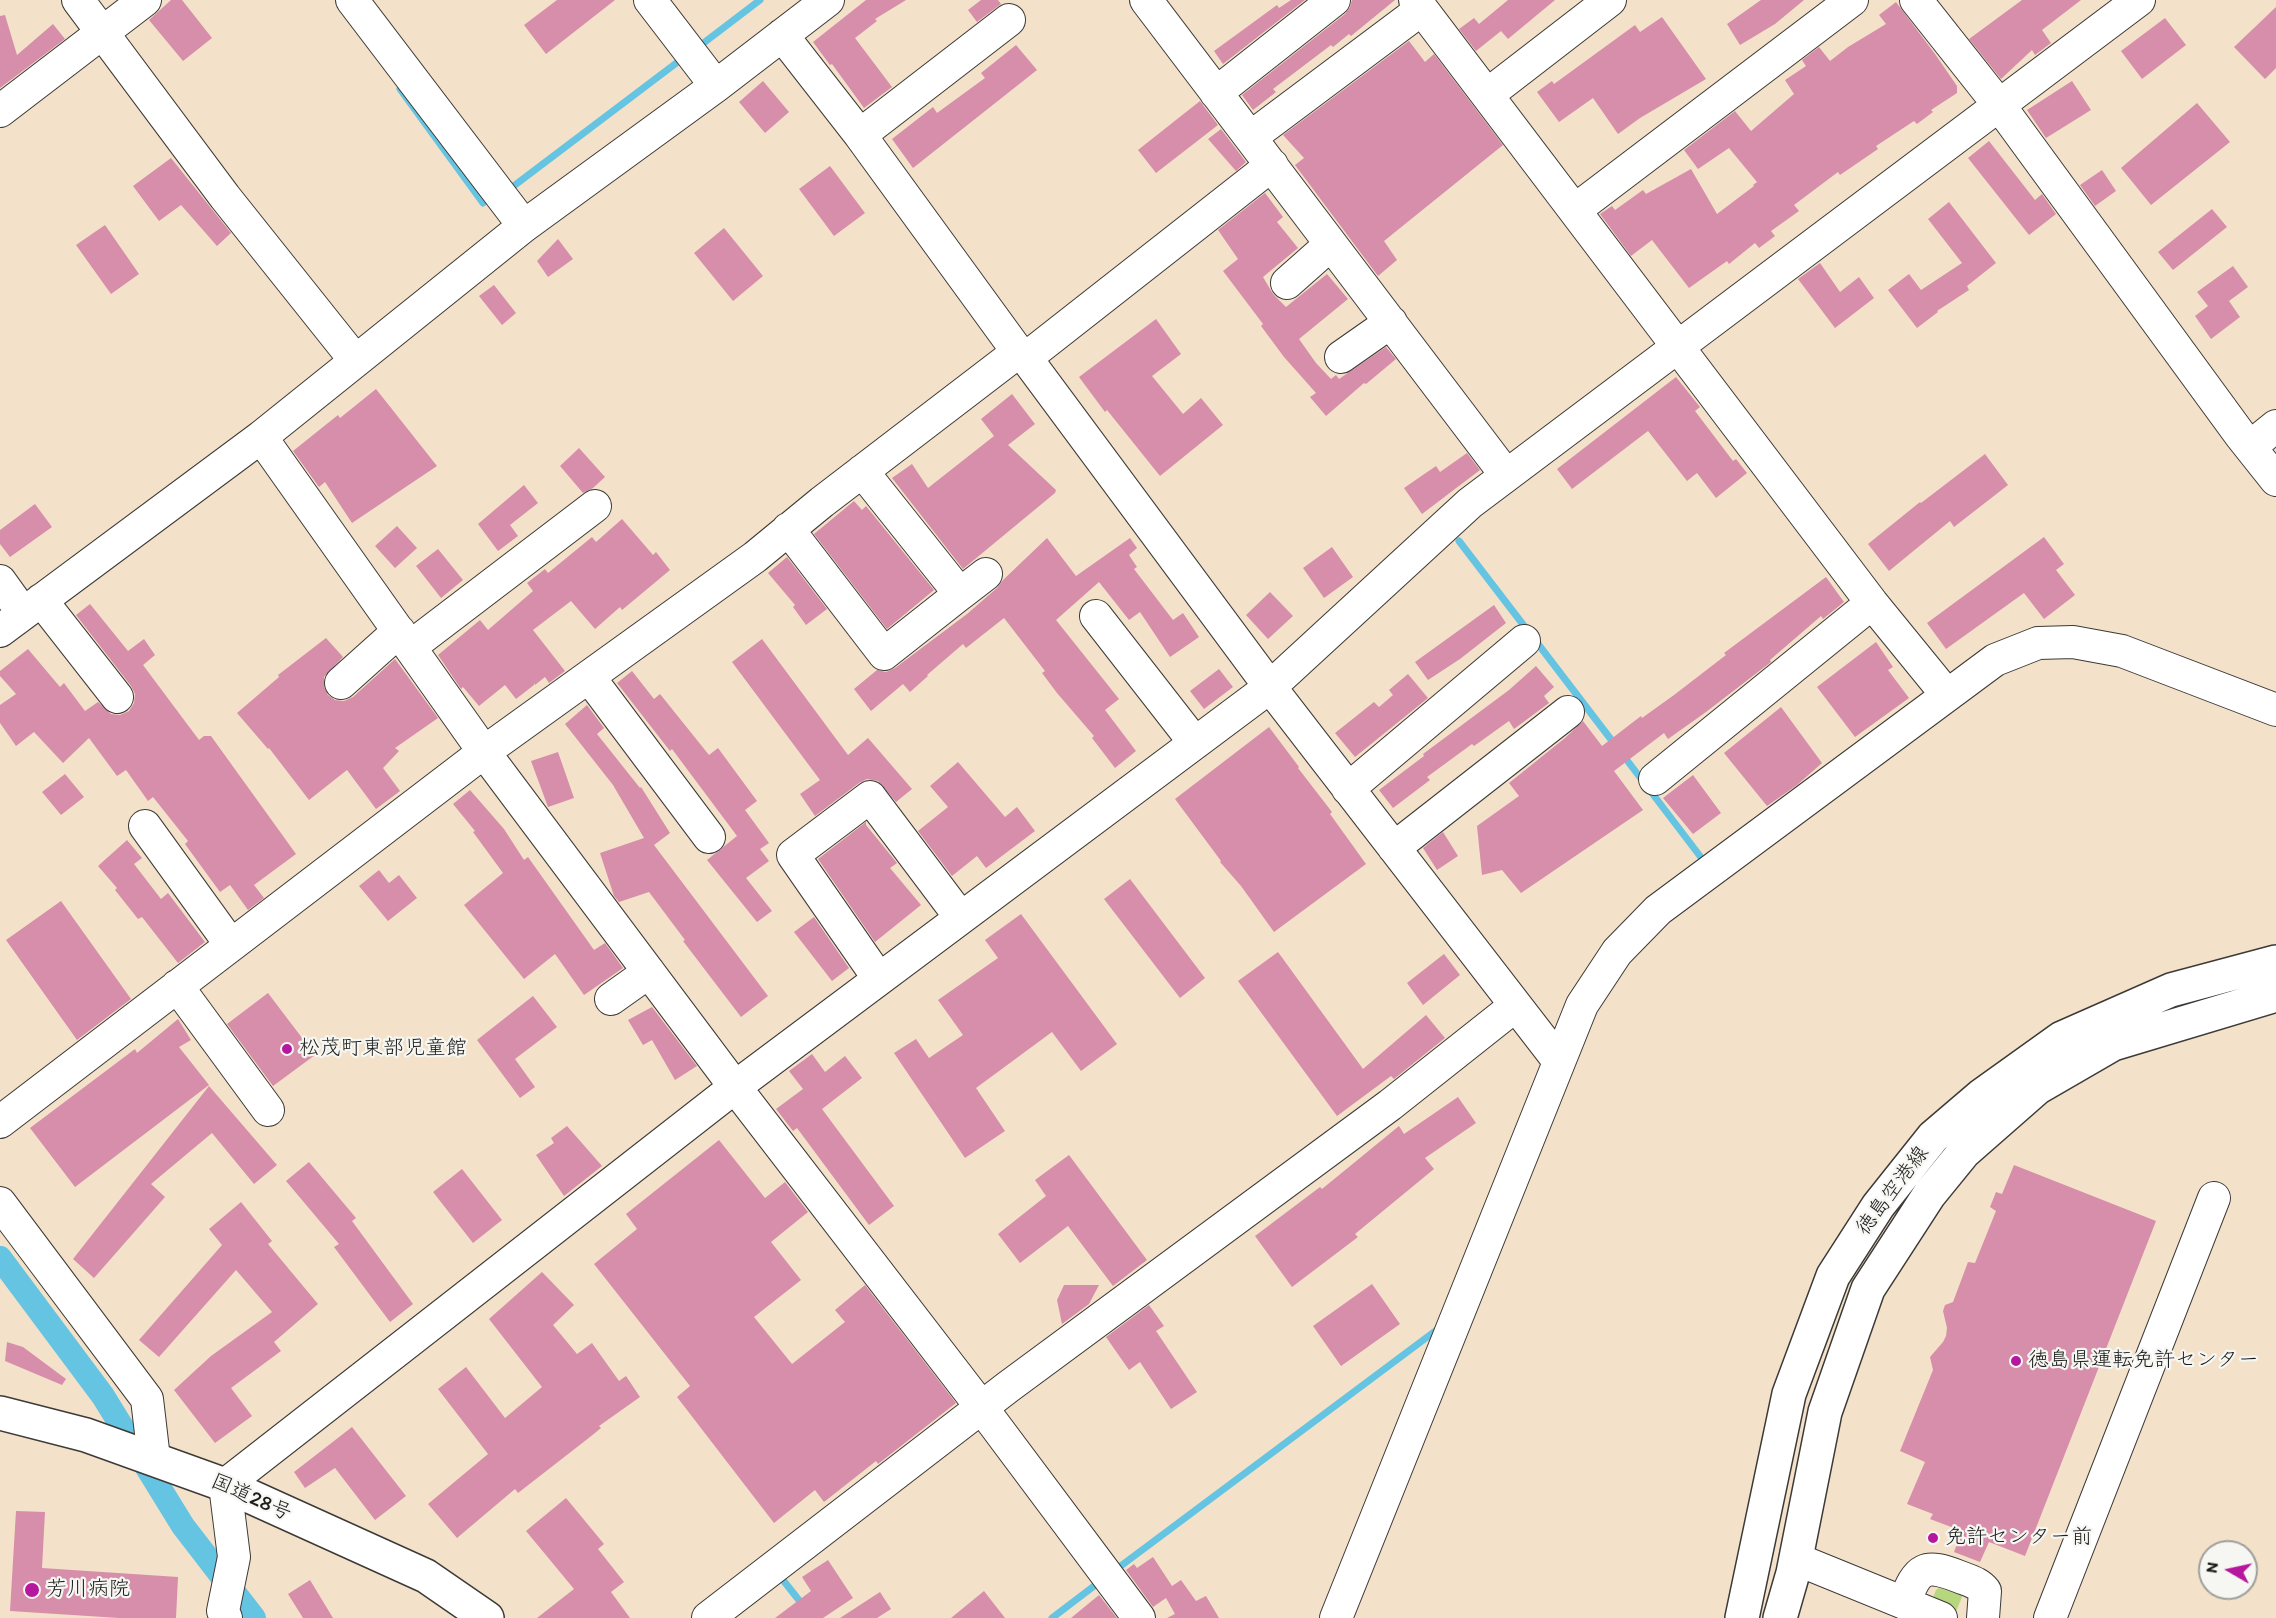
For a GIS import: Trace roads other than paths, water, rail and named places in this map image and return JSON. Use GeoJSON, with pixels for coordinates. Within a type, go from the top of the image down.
{"type":"FeatureCollection","features":[{"type":"Feature","properties":{"kind":"main road","name":"徳島空港線"},"geometry":{"type":"LineString","coordinates":[[1742,1618],[1789,1394],[1833,1276],[1878,1206],[1933,1137],[1981,1096],[2062,1038],[2171,990],[2276,962]]}},
{"type":"Feature","properties":{"kind":"main road","name":"徳島空港線"},"geometry":{"type":"LineString","coordinates":[[1780,1618],[1794,1566],[1825,1412],[1869,1288],[1929,1195],[1964,1152],[2037,1088],[2113,1044],[2276,995]]}},
{"type":"Feature","properties":{"kind":"main road","name":"国道28号"},"geometry":{"type":"LineString","coordinates":[[0,1413],[86,1435],[225,1485],[426,1576],[487,1618]]}},
{"type":"Feature","properties":{"kind":"street"},"geometry":{"type":"LineString","coordinates":[[78,0],[225,197],[355,360]]}},
{"type":"Feature","properties":{"kind":"street"},"geometry":{"type":"LineString","coordinates":[[0,111],[145,0]]}},
{"type":"Feature","properties":{"kind":"street"},"geometry":{"type":"LineString","coordinates":[[352,0],[524,226]]}},
{"type":"Feature","properties":{"kind":"street"},"geometry":{"type":"LineString","coordinates":[[650,0],[716,86]]}},
{"type":"Feature","properties":{"kind":"street"},"geometry":{"type":"LineString","coordinates":[[21,615],[261,437],[524,226],[716,86],[828,0]]}},
{"type":"Feature","properties":{"kind":"street"},"geometry":{"type":"LineString","coordinates":[[1146,0],[1506,475]]}},
{"type":"Feature","properties":{"kind":"street"},"geometry":{"type":"LineString","coordinates":[[1216,93],[1334,0]]}},
{"type":"Feature","properties":{"kind":"street"},"geometry":{"type":"LineString","coordinates":[[1487,95],[1610,0]]}},
{"type":"Feature","properties":{"kind":"street"},"geometry":{"type":"LineString","coordinates":[[1575,210],[1852,0]]}},
{"type":"Feature","properties":{"kind":"street"},"geometry":{"type":"LineString","coordinates":[[1916,0],[1999,105],[2276,480]]}},
{"type":"Feature","properties":{"kind":"street"},"geometry":{"type":"LineString","coordinates":[[226,1618],[223,1611],[234,1557],[225,1485],[735,1087],[1269,687],[1470,503],[1506,475],[2139,0]]}},
{"type":"Feature","properties":{"kind":"street"},"geometry":{"type":"LineString","coordinates":[[1251,137],[1418,4],[1872,603],[1947,695]]}},
{"type":"Feature","properties":{"kind":"street"},"geometry":{"type":"LineString","coordinates":[[860,135],[1009,20]]}},
{"type":"Feature","properties":{"kind":"street"},"geometry":{"type":"LineString","coordinates":[[782,35],[860,135],[1269,687],[1558,1060]]}},
{"type":"Feature","properties":{"kind":"street"},"geometry":{"type":"LineString","coordinates":[[0,1122],[484,752],[755,557],[862,471],[1022,355],[1272,165]]}},
{"type":"Feature","properties":{"kind":"street"},"geometry":{"type":"LineString","coordinates":[[1287,283],[1331,244]]}},
{"type":"Feature","properties":{"kind":"street"},"geometry":{"type":"LineString","coordinates":[[1341,357],[1391,322]]}},
{"type":"Feature","properties":{"kind":"street"},"geometry":{"type":"LineString","coordinates":[[2250,447],[2276,426]]}},
{"type":"Feature","properties":{"kind":"street"},"geometry":{"type":"LineString","coordinates":[[261,437],[484,752],[735,1087],[982,1408],[1139,1618]]}},
{"type":"Feature","properties":{"kind":"street"},"geometry":{"type":"LineString","coordinates":[[862,471],[960,594]]}},
{"type":"Feature","properties":{"kind":"street"},"geometry":{"type":"LineString","coordinates":[[341,683],[595,506]]}},
{"type":"Feature","properties":{"kind":"street"},"geometry":{"type":"LineString","coordinates":[[788,529],[884,654],[986,574]]}},
{"type":"Feature","properties":{"kind":"street"},"geometry":{"type":"LineString","coordinates":[[0,581],[21,615],[117,697]]}},
{"type":"Feature","properties":{"kind":"street"},"geometry":{"type":"LineString","coordinates":[[1655,779],[1872,603]]}},
{"type":"Feature","properties":{"kind":"street"},"geometry":{"type":"LineString","coordinates":[[1096,616],[1195,743]]}},
{"type":"Feature","properties":{"kind":"street"},"geometry":{"type":"LineString","coordinates":[[1348,789],[1524,641]]}},
{"type":"Feature","properties":{"kind":"street"},"geometry":{"type":"LineString","coordinates":[[1336,1618],[1582,1005],[1617,952],[1658,909],[1995,660],[2038,643],[2073,642],[2122,651],[2276,710]]}},
{"type":"Feature","properties":{"kind":"street"},"geometry":{"type":"LineString","coordinates":[[589,677],[709,837]]}},
{"type":"Feature","properties":{"kind":"street"},"geometry":{"type":"LineString","coordinates":[[1394,848],[1568,712]]}},
{"type":"Feature","properties":{"kind":"street"},"geometry":{"type":"LineString","coordinates":[[879,979],[793,855],[870,797],[961,918]]}},
{"type":"Feature","properties":{"kind":"street"},"geometry":{"type":"LineString","coordinates":[[145,826],[231,945]]}},
{"type":"Feature","properties":{"kind":"street"},"geometry":{"type":"LineString","coordinates":[[610,999],[649,972]]}},
{"type":"Feature","properties":{"kind":"street"},"geometry":{"type":"LineString","coordinates":[[177,986],[268,1110]]}},
{"type":"Feature","properties":{"kind":"street"},"geometry":{"type":"LineString","coordinates":[[708,1618],[1123,1301],[1390,1106],[1515,1006]]}},
{"type":"Feature","properties":{"kind":"street"},"geometry":{"type":"LineString","coordinates":[[2050,1618],[2214,1198]]}},
{"type":"Feature","properties":{"kind":"street"},"geometry":{"type":"LineString","coordinates":[[0,1203],[147,1399],[154,1459]]}},
{"type":"Feature","properties":{"kind":"street"},"geometry":{"type":"LineString","coordinates":[[1794,1566],[1901,1610],[1941,1618]]}},
{"type":"Feature","properties":{"kind":"street"},"geometry":{"type":"LineString","coordinates":[[1901,1610],[1918,1575],[1926,1569],[1938,1568],[1980,1584],[1985,1591],[1983,1618]]}},
{"type":"Feature","properties":{"kind":"waterway"},"geometry":{"type":"LineString","coordinates":[[697,48],[760,0]]}},
{"type":"Feature","properties":{"kind":"waterway"},"geometry":{"type":"LineString","coordinates":[[509,186],[511,188],[683,58]]}},
{"type":"Feature","properties":{"kind":"waterway"},"geometry":{"type":"LineString","coordinates":[[400,89],[483,203]]}},
{"type":"Feature","properties":{"kind":"waterway"},"geometry":{"type":"LineString","coordinates":[[1459,541],[1528,631]]}},
{"type":"Feature","properties":{"kind":"waterway"},"geometry":{"type":"LineString","coordinates":[[1535,640],[1616,746]]}},
{"type":"Feature","properties":{"kind":"waterway"},"geometry":{"type":"LineString","coordinates":[[1623,755],[1703,860]]}},
{"type":"Feature","properties":{"kind":"waterway"},"geometry":{"type":"LineString","coordinates":[[0,1258],[103,1396],[183,1526],[254,1618]]}},
{"type":"Feature","properties":{"kind":"waterway"},"geometry":{"type":"LineString","coordinates":[[1114,1571],[1438,1329]]}},
{"type":"Feature","properties":{"kind":"waterway"},"geometry":{"type":"LineString","coordinates":[[783,1580],[813,1618]]}},
{"type":"Feature","properties":{"kind":"waterway"},"geometry":{"type":"LineString","coordinates":[[1052,1618],[1102,1580]]}},
{"type":"Feature","properties":{"kind":"place","name":"松茂町東部児童館"},"geometry":{"type":"Point","coordinates":[287,1049]}},
{"type":"Feature","properties":{"kind":"place","name":"徳島県運転免許センター"},"geometry":{"type":"Point","coordinates":[2016,1361]}},
{"type":"Feature","properties":{"kind":"place","name":"免許センター前"},"geometry":{"type":"Point","coordinates":[1933,1538]}},
{"type":"Feature","properties":{"kind":"place","name":"芳川病院"},"geometry":{"type":"Point","coordinates":[32,1590]}}]}
